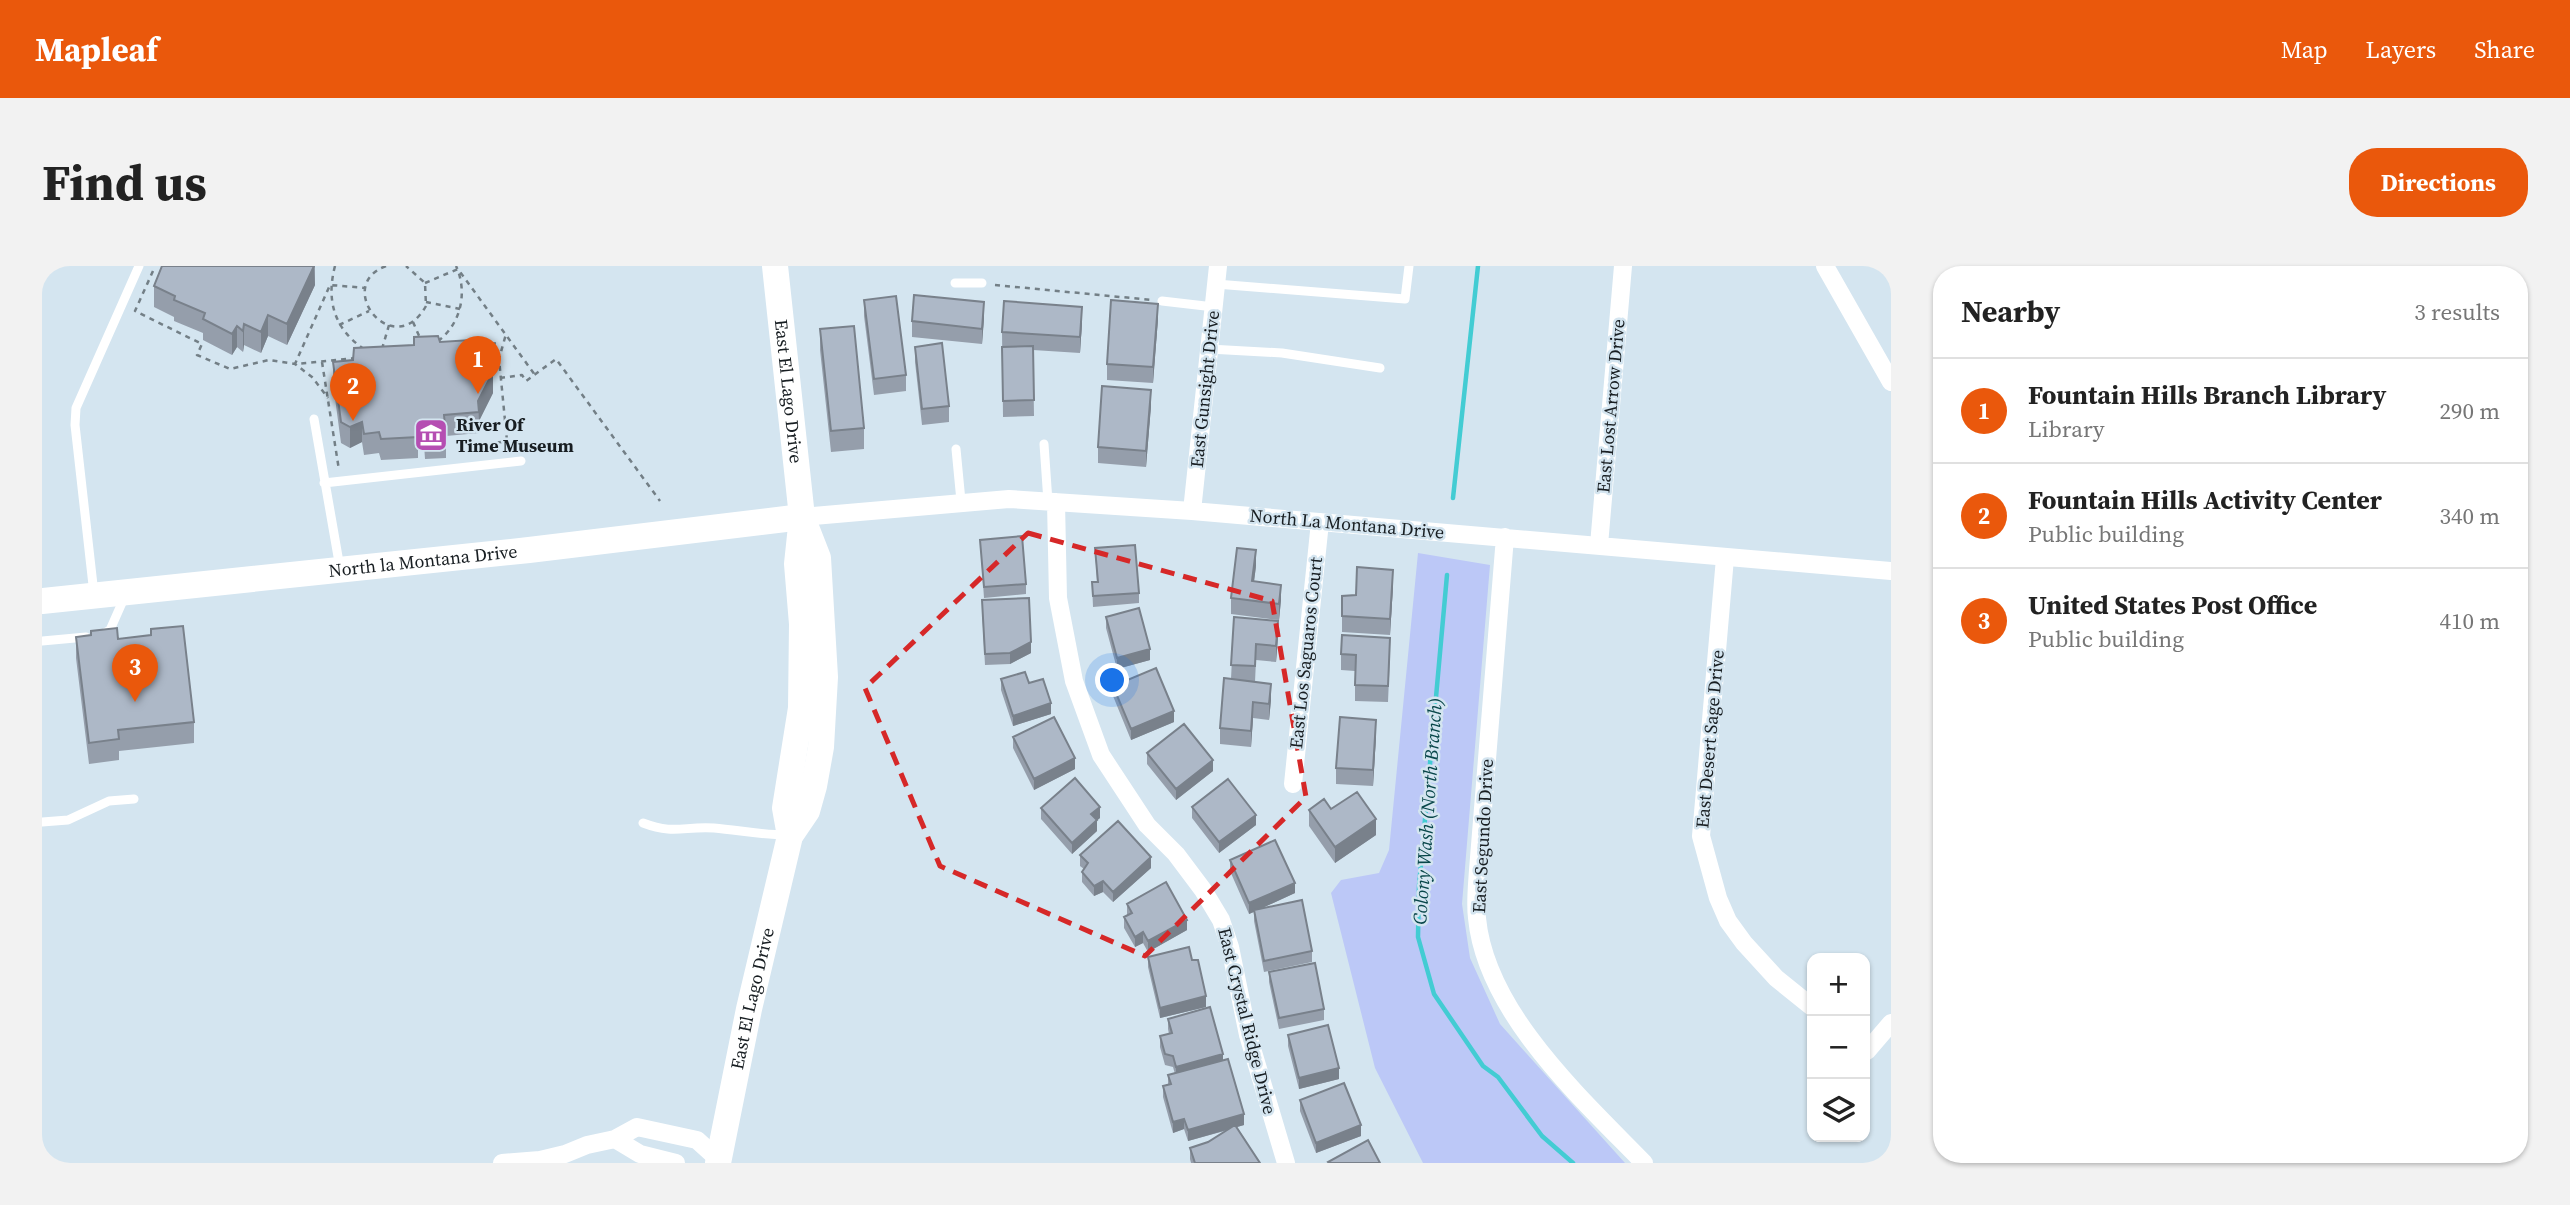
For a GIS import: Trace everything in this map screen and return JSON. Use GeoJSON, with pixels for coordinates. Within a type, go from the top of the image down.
{"type":"FeatureCollection","features":[{"type":"Feature","properties":{"kind":"street","name":"East El Lago Drive"},"geometry":{"type":"LineString","coordinates":[[715,1162],[768,941],[790,835],[785,808],[801,708],[803,624],[797,564],[802,517],[775,266]]}},
{"type":"Feature","properties":{"kind":"street","name":"East Lost Arrow Drive"},"geometry":{"type":"LineString","coordinates":[[1599,545],[1623,266]]}},
{"type":"Feature","properties":{"kind":"street"},"geometry":{"type":"LineString","coordinates":[[1825,266],[1891,382]]}},
{"type":"Feature","properties":{"kind":"street","name":"East Gunsight Drive"},"geometry":{"type":"LineString","coordinates":[[1192,511],[1217,275]]}},
{"type":"Feature","properties":{"kind":"street","name":"North La Montana Drive"},"geometry":{"type":"LineString","coordinates":[[802,517],[961,501],[1009,499],[1192,511],[1891,571]]}},
{"type":"Feature","properties":{"kind":"street","name":"East Crystal Ridge Drive"},"geometry":{"type":"LineString","coordinates":[[1052,502],[1058,598],[1074,681],[1101,755],[1147,825],[1176,854],[1221,920],[1230,947],[1248,1035],[1286,1163]]}},
{"type":"Feature","properties":{"kind":"street","name":"North la Montana Drive"},"geometry":{"type":"LineString","coordinates":[[42,601],[802,517]]}},
{"type":"Feature","properties":{"kind":"street","name":"East Los Saguaros Court"},"geometry":{"type":"LineString","coordinates":[[1293,784],[1320,523]]}},
{"type":"Feature","properties":{"kind":"street","name":"East Segundo Drive"},"geometry":{"type":"LineString","coordinates":[[1504,537],[1478,870],[1477,919],[1498,984],[1530,1037],[1589,1107],[1644,1163]]}},
{"type":"Feature","properties":{"kind":"street","name":"East Desert Sage Drive"},"geometry":{"type":"LineString","coordinates":[[1725,558],[1702,836],[1718,898],[1728,921],[1776,978],[1807,1003]]}},
{"type":"Feature","properties":{"kind":"street"},"geometry":{"type":"LineString","coordinates":[[1870,1046],[1891,1023]]}},
{"type":"Feature","properties":{"kind":"street"},"geometry":{"type":"LineString","coordinates":[[502,1163],[540,1160],[615,1139],[637,1127],[661,1130],[697,1140],[715,1162]]}},
{"type":"Feature","properties":{"kind":"street"},"geometry":{"type":"LineString","coordinates":[[615,1139],[640,1154],[676,1163]]}},
{"type":"Feature","properties":{"kind":"lane"},"geometry":{"type":"LineString","coordinates":[[94,595],[75,425],[76,408],[139,266]]}},
{"type":"Feature","properties":{"kind":"lane"},"geometry":{"type":"LineString","coordinates":[[1217,275],[1405,299],[1409,266]]}},
{"type":"Feature","properties":{"kind":"lane"},"geometry":{"type":"LineString","coordinates":[[955,284],[982,284]]}},
{"type":"Feature","properties":{"kind":"lane"},"geometry":{"type":"LineString","coordinates":[[1162,301],[1214,307]]}},
{"type":"Feature","properties":{"kind":"lane"},"geometry":{"type":"LineString","coordinates":[[1209,349],[1282,353],[1381,368]]}},
{"type":"Feature","properties":{"kind":"lane"},"geometry":{"type":"LineString","coordinates":[[314,419],[340,570]]}},
{"type":"Feature","properties":{"kind":"lane"},"geometry":{"type":"LineString","coordinates":[[1044,444],[1052,502]]}},
{"type":"Feature","properties":{"kind":"lane"},"geometry":{"type":"LineString","coordinates":[[956,449],[961,501]]}},
{"type":"Feature","properties":{"kind":"lane"},"geometry":{"type":"LineString","coordinates":[[324,483],[521,461]]}},
{"type":"Feature","properties":{"kind":"lane"},"geometry":{"type":"LineString","coordinates":[[42,641],[102,634],[110,630],[126,593]]}},
{"type":"Feature","properties":{"kind":"lane"},"geometry":{"type":"LineString","coordinates":[[42,822],[68,820],[109,801],[134,799]]}},
{"type":"Feature","properties":{"kind":"lane"},"geometry":{"type":"LineString","coordinates":[[643,823],[667,832],[711,828],[754,835],[790,835]]}},
{"type":"Feature","properties":{"kind":"lane"},"geometry":{"type":"LineString","coordinates":[[656,1157],[661,1130]]}},
{"type":"Feature","properties":{"kind":"path"},"geometry":{"type":"LineString","coordinates":[[295,364],[330,285],[335,266]]}},
{"type":"Feature","properties":{"kind":"path"},"geometry":{"type":"LineString","coordinates":[[386,266],[374,274],[366,288],[369,311],[375,318],[389,325],[412,322],[421,315],[426,302],[425,283],[406,266]]}},
{"type":"Feature","properties":{"kind":"path"},"geometry":{"type":"LineString","coordinates":[[425,283],[457,267]]}},
{"type":"Feature","properties":{"kind":"path"},"geometry":{"type":"LineString","coordinates":[[437,342],[447,334],[460,309],[463,292],[457,267]]}},
{"type":"Feature","properties":{"kind":"path"},"geometry":{"type":"LineString","coordinates":[[457,267],[536,374]]}},
{"type":"Feature","properties":{"kind":"path"},"geometry":{"type":"LineString","coordinates":[[153,271],[135,311],[202,344],[197,355],[230,369],[269,360],[295,364],[361,358]]}},
{"type":"Feature","properties":{"kind":"path"},"geometry":{"type":"LineString","coordinates":[[982,284],[1162,301]]}},
{"type":"Feature","properties":{"kind":"path"},"geometry":{"type":"LineString","coordinates":[[330,285],[366,288]]}},
{"type":"Feature","properties":{"kind":"path"},"geometry":{"type":"LineString","coordinates":[[330,285],[331,306],[339,325],[352,341],[369,353]]}},
{"type":"Feature","properties":{"kind":"path"},"geometry":{"type":"LineString","coordinates":[[426,302],[460,309]]}},
{"type":"Feature","properties":{"kind":"path"},"geometry":{"type":"LineString","coordinates":[[339,325],[369,311]]}},
{"type":"Feature","properties":{"kind":"path"},"geometry":{"type":"LineString","coordinates":[[412,322],[422,341]]}},
{"type":"Feature","properties":{"kind":"path"},"geometry":{"type":"LineString","coordinates":[[379,356],[389,325]]}},
{"type":"Feature","properties":{"kind":"path"},"geometry":{"type":"LineString","coordinates":[[478,446],[507,441],[500,378],[501,343],[506,334]]}},
{"type":"Feature","properties":{"kind":"path"},"geometry":{"type":"LineString","coordinates":[[460,348],[501,343]]}},
{"type":"Feature","properties":{"kind":"path"},"geometry":{"type":"LineString","coordinates":[[500,378],[522,375],[526,381],[556,359],[660,501]]}},
{"type":"Feature","properties":{"kind":"path"},"geometry":{"type":"LineString","coordinates":[[322,362],[339,473],[350,472]]}},
{"type":"Feature","properties":{"kind":"path"},"geometry":{"type":"LineString","coordinates":[[295,364],[313,377],[328,398]]}},
{"type":"Feature","properties":{"kind":"highlighted area"},"geometry":{"type":"Polygon","coordinates":[[[1028,533],[1272,601],[1306,797],[1145,956],[940,866],[865,688],[1028,533]]]}},
{"type":"Feature","properties":{"kind":"shaded area"},"geometry":{"type":"Polygon","coordinates":[[[1418,553],[1490,565],[1462,904],[1470,958],[1500,1024],[1625,1163],[1423,1163],[1375,1068],[1331,893],[1341,880],[1379,873],[1389,850],[1418,553]]]}},
{"type":"Feature","properties":{"kind":"building"},"geometry":{"type":"Polygon","coordinates":[[[162,266],[314,266],[287,324],[268,315],[261,332],[244,324],[243,331],[237,326],[232,334],[203,319],[205,313],[174,300],[175,296],[154,286],[162,266]]]}},
{"type":"Feature","properties":{"kind":"building"},"geometry":{"type":"Polygon","coordinates":[[[914,295],[984,302],[982,329],[912,321],[914,295]]]}},
{"type":"Feature","properties":{"kind":"building"},"geometry":{"type":"Polygon","coordinates":[[[896,296],[906,375],[874,379],[864,300],[896,296]]]}},
{"type":"Feature","properties":{"kind":"building"},"geometry":{"type":"Polygon","coordinates":[[[1111,300],[1158,304],[1153,367],[1107,364],[1111,300]]]}},
{"type":"Feature","properties":{"kind":"building"},"geometry":{"type":"Polygon","coordinates":[[[1004,301],[1082,307],[1080,337],[1002,332],[1004,301]]]}},
{"type":"Feature","properties":{"kind":"building"},"geometry":{"type":"Polygon","coordinates":[[[854,326],[864,428],[831,431],[820,329],[854,326]]]}},
{"type":"Feature","properties":{"kind":"building"},"geometry":{"type":"Polygon","coordinates":[[[438,336],[440,342],[471,340],[473,357],[491,366],[489,369],[493,372],[478,401],[479,412],[444,415],[446,437],[425,438],[424,423],[418,423],[418,437],[381,439],[379,432],[364,434],[362,422],[350,427],[341,422],[333,362],[353,360],[354,348],[414,345],[414,337],[438,336]]]}},
{"type":"Feature","properties":{"kind":"building"},"geometry":{"type":"Polygon","coordinates":[[[942,343],[949,406],[922,409],[915,347],[942,343]]]}},
{"type":"Feature","properties":{"kind":"building"},"geometry":{"type":"Polygon","coordinates":[[[1033,346],[1034,400],[1003,401],[1002,347],[1033,346]]]}},
{"type":"Feature","properties":{"kind":"building"},"geometry":{"type":"Polygon","coordinates":[[[1102,386],[1151,390],[1146,451],[1098,447],[1102,386]]]}},
{"type":"Feature","properties":{"kind":"building"},"geometry":{"type":"Polygon","coordinates":[[[1022,536],[1026,584],[984,587],[980,540],[1022,536]]]}},
{"type":"Feature","properties":{"kind":"building"},"geometry":{"type":"Polygon","coordinates":[[[1135,545],[1139,593],[1093,596],[1092,582],[1098,582],[1095,548],[1135,545]]]}},
{"type":"Feature","properties":{"kind":"building"},"geometry":{"type":"Polygon","coordinates":[[[1237,548],[1256,550],[1252,581],[1281,585],[1279,604],[1231,598],[1237,548]]]}},
{"type":"Feature","properties":{"kind":"building"},"geometry":{"type":"Polygon","coordinates":[[[1357,567],[1393,570],[1390,619],[1342,616],[1342,596],[1356,595],[1357,567]]]}},
{"type":"Feature","properties":{"kind":"building"},"geometry":{"type":"Polygon","coordinates":[[[1029,598],[1031,642],[1010,653],[985,654],[982,600],[1029,598]]]}},
{"type":"Feature","properties":{"kind":"building"},"geometry":{"type":"Polygon","coordinates":[[[1139,608],[1150,649],[1117,658],[1106,617],[1139,608]]]}},
{"type":"Feature","properties":{"kind":"building"},"geometry":{"type":"Polygon","coordinates":[[[1234,617],[1278,621],[1276,646],[1256,644],[1255,666],[1231,665],[1234,617]]]}},
{"type":"Feature","properties":{"kind":"building"},"geometry":{"type":"Polygon","coordinates":[[[183,626],[194,722],[118,730],[119,739],[89,743],[76,637],[91,635],[91,631],[117,628],[118,639],[151,635],[151,629],[183,626]]]}},
{"type":"Feature","properties":{"kind":"building"},"geometry":{"type":"Polygon","coordinates":[[[1342,635],[1390,638],[1388,686],[1355,685],[1356,655],[1341,654],[1342,635]]]}},
{"type":"Feature","properties":{"kind":"building"},"geometry":{"type":"Polygon","coordinates":[[[1156,668],[1174,711],[1131,729],[1113,686],[1156,668]]]}},
{"type":"Feature","properties":{"kind":"building"},"geometry":{"type":"Polygon","coordinates":[[[1025,672],[1029,683],[1043,679],[1051,703],[1013,716],[1001,679],[1025,672]]]}},
{"type":"Feature","properties":{"kind":"building"},"geometry":{"type":"Polygon","coordinates":[[[1224,678],[1271,684],[1269,704],[1253,702],[1251,731],[1220,728],[1224,678]]]}},
{"type":"Feature","properties":{"kind":"building"},"geometry":{"type":"Polygon","coordinates":[[[1054,717],[1075,758],[1034,779],[1013,737],[1054,717]]]}},
{"type":"Feature","properties":{"kind":"building"},"geometry":{"type":"Polygon","coordinates":[[[1340,717],[1376,720],[1373,770],[1336,768],[1340,717]]]}},
{"type":"Feature","properties":{"kind":"building"},"geometry":{"type":"Polygon","coordinates":[[[1184,724],[1213,760],[1176,789],[1147,753],[1184,724]]]}},
{"type":"Feature","properties":{"kind":"building"},"geometry":{"type":"Polygon","coordinates":[[[1075,778],[1100,807],[1091,814],[1097,820],[1072,843],[1041,808],[1075,778]]]}},
{"type":"Feature","properties":{"kind":"building"},"geometry":{"type":"Polygon","coordinates":[[[1228,779],[1256,815],[1219,842],[1192,807],[1228,779]]]}},
{"type":"Feature","properties":{"kind":"building"},"geometry":{"type":"Polygon","coordinates":[[[1357,792],[1376,819],[1335,847],[1309,810],[1324,799],[1331,809],[1357,792]]]}},
{"type":"Feature","properties":{"kind":"building"},"geometry":{"type":"Polygon","coordinates":[[[1118,821],[1151,857],[1113,892],[1103,881],[1094,886],[1082,872],[1088,863],[1080,855],[1118,821]]]}},
{"type":"Feature","properties":{"kind":"building"},"geometry":{"type":"Polygon","coordinates":[[[1275,840],[1295,883],[1249,903],[1230,860],[1275,840]]]}},
{"type":"Feature","properties":{"kind":"building"},"geometry":{"type":"Polygon","coordinates":[[[1166,882],[1187,920],[1148,941],[1143,932],[1135,937],[1124,917],[1132,913],[1127,904],[1166,882]]]}},
{"type":"Feature","properties":{"kind":"building"},"geometry":{"type":"Polygon","coordinates":[[[1302,900],[1312,951],[1264,961],[1254,910],[1302,900]]]}},
{"type":"Feature","properties":{"kind":"building"},"geometry":{"type":"Polygon","coordinates":[[[1189,947],[1192,960],[1198,960],[1206,996],[1160,1008],[1148,957],[1189,947]]]}},
{"type":"Feature","properties":{"kind":"building"},"geometry":{"type":"Polygon","coordinates":[[[1315,963],[1324,1009],[1279,1018],[1269,972],[1315,963]]]}},
{"type":"Feature","properties":{"kind":"building"},"geometry":{"type":"Polygon","coordinates":[[[1210,1007],[1223,1054],[1176,1067],[1173,1056],[1165,1054],[1160,1036],[1172,1033],[1168,1019],[1210,1007]]]}},
{"type":"Feature","properties":{"kind":"building"},"geometry":{"type":"Polygon","coordinates":[[[1328,1025],[1339,1068],[1299,1078],[1288,1035],[1328,1025]]]}},
{"type":"Feature","properties":{"kind":"building"},"geometry":{"type":"Polygon","coordinates":[[[1228,1059],[1244,1114],[1188,1130],[1184,1119],[1173,1122],[1163,1086],[1171,1084],[1168,1075],[1228,1059]]]}},
{"type":"Feature","properties":{"kind":"building"},"geometry":{"type":"Polygon","coordinates":[[[1344,1083],[1361,1125],[1316,1143],[1300,1100],[1344,1083]]]}},
{"type":"Feature","properties":{"kind":"building"},"geometry":{"type":"Polygon","coordinates":[[[1235,1125],[1260,1163],[1195,1163],[1190,1148],[1208,1142],[1235,1125]]]}},
{"type":"Feature","properties":{"kind":"building"},"geometry":{"type":"Polygon","coordinates":[[[1368,1140],[1380,1163],[1328,1162],[1368,1140]]]}},
{"type":"Feature","properties":{"kind":"waterway","name":"Colony Wash (North Branch)"},"geometry":{"type":"LineString","coordinates":[[1453,498],[1478,266]]}},
{"type":"Feature","properties":{"kind":"waterway","name":"Colony Wash (North Branch)"},"geometry":{"type":"LineString","coordinates":[[1447,575],[1419,886],[1418,937],[1434,994],[1483,1066],[1498,1077],[1542,1136],[1573,1163]]}},
{"type":"Feature","properties":{"kind":"place","name":"Fountain Hills Branch Library"},"geometry":{"type":"Point","coordinates":[478,394]}},
{"type":"Feature","properties":{"kind":"place","name":"Fountain Hills Activity Center"},"geometry":{"type":"Point","coordinates":[353,421]}},
{"type":"Feature","properties":{"kind":"place","name":"River Of Time Museum"},"geometry":{"type":"Point","coordinates":[431,435]}},
{"type":"Feature","properties":{"kind":"place","name":"United States Post Office"},"geometry":{"type":"Point","coordinates":[135,702]}}]}
